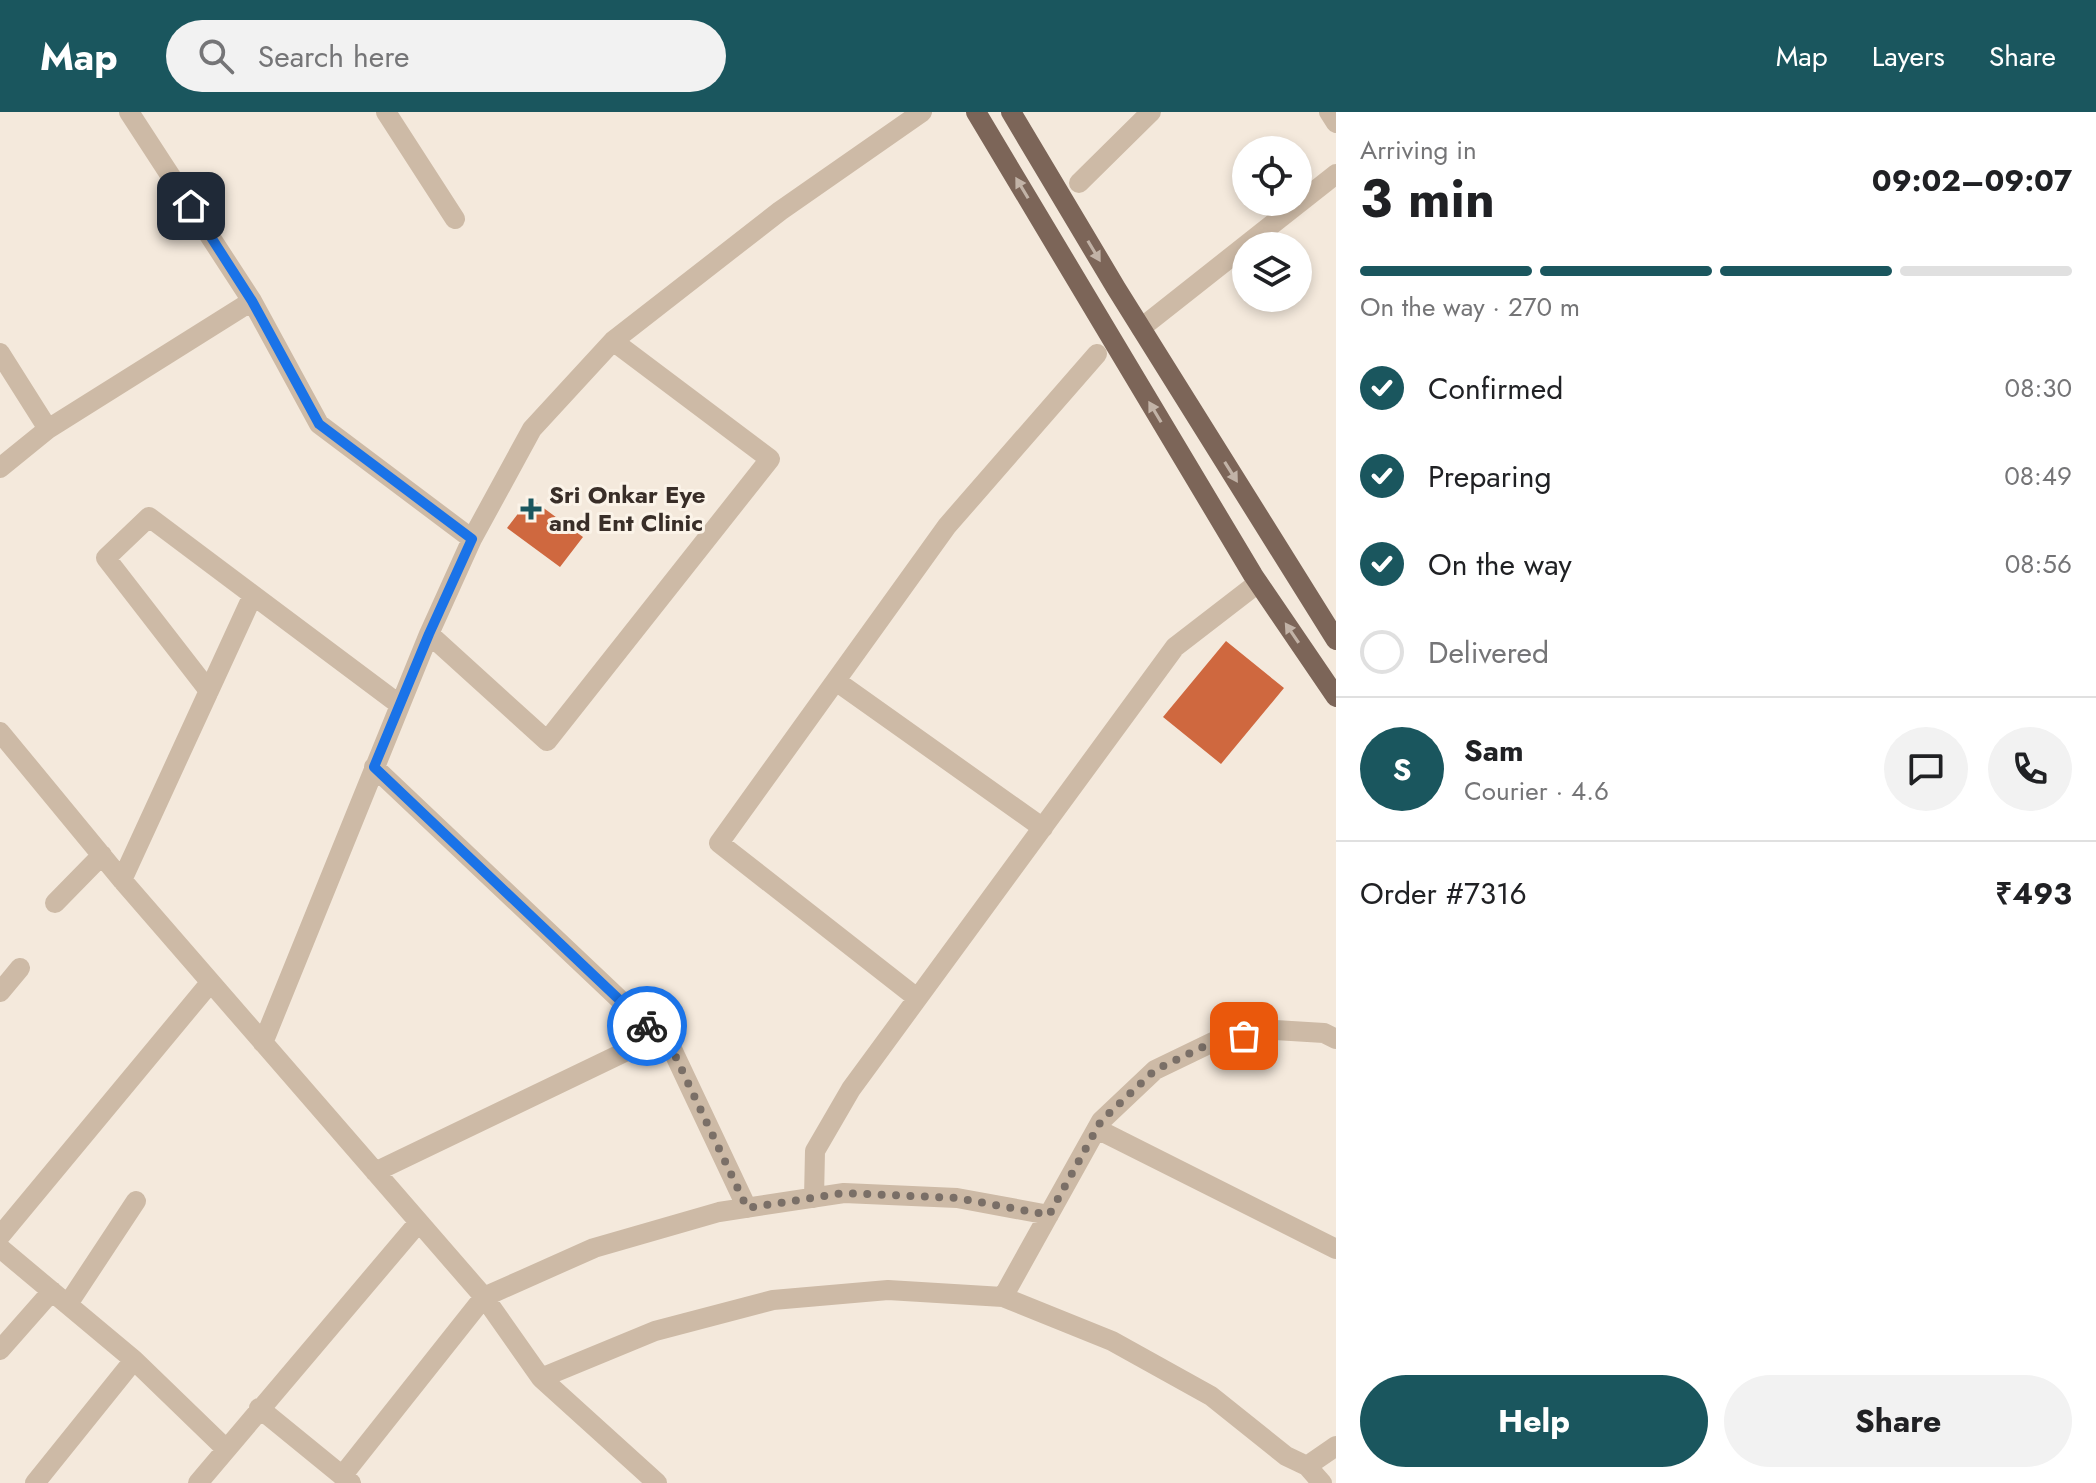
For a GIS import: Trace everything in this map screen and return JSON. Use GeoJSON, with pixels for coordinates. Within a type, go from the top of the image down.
{"type":"FeatureCollection","features":[{"type":"Feature","properties":{"kind":"main road"},"geometry":{"type":"LineString","coordinates":[[976,112],[1258,583],[1336,697]]}},
{"type":"Feature","properties":{"kind":"main road"},"geometry":{"type":"LineString","coordinates":[[1011,112],[1141,328],[1336,640]]}},
{"type":"Feature","properties":{"kind":"street"},"geometry":{"type":"LineString","coordinates":[[129,112],[252,301],[319,424],[472,539]]}},
{"type":"Feature","properties":{"kind":"street"},"geometry":{"type":"LineString","coordinates":[[386,112],[455,219]]}},
{"type":"Feature","properties":{"kind":"street"},"geometry":{"type":"LineString","coordinates":[[263,1043],[429,634],[472,539],[532,429],[613,341],[780,211],[922,112]]}},
{"type":"Feature","properties":{"kind":"street"},"geometry":{"type":"LineString","coordinates":[[1079,183],[1151,112]]}},
{"type":"Feature","properties":{"kind":"street"},"geometry":{"type":"LineString","coordinates":[[1329,112],[1336,123]]}},
{"type":"Feature","properties":{"kind":"street"},"geometry":{"type":"LineString","coordinates":[[1141,328],[1336,174]]}},
{"type":"Feature","properties":{"kind":"street"},"geometry":{"type":"LineString","coordinates":[[0,468],[48,429],[252,301]]}},
{"type":"Feature","properties":{"kind":"street"},"geometry":{"type":"LineString","coordinates":[[429,634],[547,741],[770,459],[613,341]]}},
{"type":"Feature","properties":{"kind":"street"},"geometry":{"type":"LineString","coordinates":[[0,353],[48,429]]}},
{"type":"Feature","properties":{"kind":"street"},"geometry":{"type":"LineString","coordinates":[[917,998],[719,843],[947,526],[1097,354]]}},
{"type":"Feature","properties":{"kind":"street"},"geometry":{"type":"LineString","coordinates":[[209,691],[106,558],[149,517],[400,705]]}},
{"type":"Feature","properties":{"kind":"street"},"geometry":{"type":"LineString","coordinates":[[814,1198],[815,1151],[851,1089],[1175,647],[1258,583]]}},
{"type":"Feature","properties":{"kind":"street"},"geometry":{"type":"LineString","coordinates":[[122,880],[253,595]]}},
{"type":"Feature","properties":{"kind":"street"},"geometry":{"type":"LineString","coordinates":[[836,681],[1043,828]]}},
{"type":"Feature","properties":{"kind":"street"},"geometry":{"type":"LineString","coordinates":[[0,732],[210,983],[484,1297],[541,1378],[657,1483]]}},
{"type":"Feature","properties":{"kind":"street"},"geometry":{"type":"LineString","coordinates":[[374,767],[672,1049],[747,1208]]}},
{"type":"Feature","properties":{"kind":"street"},"geometry":{"type":"LineString","coordinates":[[55,903],[102,855]]}},
{"type":"Feature","properties":{"kind":"street"},"geometry":{"type":"LineString","coordinates":[[0,992],[20,968]]}},
{"type":"Feature","properties":{"kind":"street"},"geometry":{"type":"LineString","coordinates":[[0,1236],[210,983]]}},
{"type":"Feature","properties":{"kind":"street"},"geometry":{"type":"LineString","coordinates":[[1003,1297],[1101,1121],[1155,1070],[1213,1042],[1275,1030],[1324,1033],[1336,1039]]}},
{"type":"Feature","properties":{"kind":"street"},"geometry":{"type":"LineString","coordinates":[[375,1172],[658,1036]]}},
{"type":"Feature","properties":{"kind":"street"},"geometry":{"type":"LineString","coordinates":[[1097,1129],[1336,1249]]}},
{"type":"Feature","properties":{"kind":"street"},"geometry":{"type":"LineString","coordinates":[[259,1408],[346,1479],[484,1297],[594,1248],[719,1212],[844,1193],[957,1198],[1049,1215]]}},
{"type":"Feature","properties":{"kind":"street"},"geometry":{"type":"LineString","coordinates":[[0,1350],[60,1298],[136,1201]]}},
{"type":"Feature","properties":{"kind":"street"},"geometry":{"type":"LineString","coordinates":[[198,1483],[419,1222]]}},
{"type":"Feature","properties":{"kind":"street"},"geometry":{"type":"LineString","coordinates":[[0,1248],[134,1360],[226,1449]]}},
{"type":"Feature","properties":{"kind":"street"},"geometry":{"type":"LineString","coordinates":[[541,1378],[655,1331],[773,1300],[888,1290],[1003,1297],[1112,1341],[1211,1396],[1286,1456],[1307,1466],[1322,1483]]}},
{"type":"Feature","properties":{"kind":"street"},"geometry":{"type":"LineString","coordinates":[[35,1483],[134,1360]]}},
{"type":"Feature","properties":{"kind":"street"},"geometry":{"type":"LineString","coordinates":[[1307,1466],[1336,1446]]}},
{"type":"Feature","properties":{"kind":"building"},"geometry":{"type":"Polygon","coordinates":[[[530,498],[583,537],[560,567],[507,528],[530,498]]]}},
{"type":"Feature","properties":{"kind":"building"},"geometry":{"type":"Polygon","coordinates":[[[1226,641],[1284,688],[1221,764],[1163,717],[1226,641]]]}},
{"type":"Feature","properties":{"kind":"way so far"},"geometry":{"type":"LineString","coordinates":[[647,1026],[672,1049],[747,1208],[844,1193],[957,1198],[1049,1215],[1101,1121],[1155,1070],[1213,1042],[1244,1036]]}},
{"type":"Feature","properties":{"kind":"place","name":"Sri Onkar Eye and Ent Clinic"},"geometry":{"type":"Point","coordinates":[531,509]}},
{"type":"Feature","properties":{"kind":"route"},"geometry":{"type":"LineString","coordinates":[[191,206],[252,301],[319,424],[472,539],[374,767],[647,1026]]}}]}
